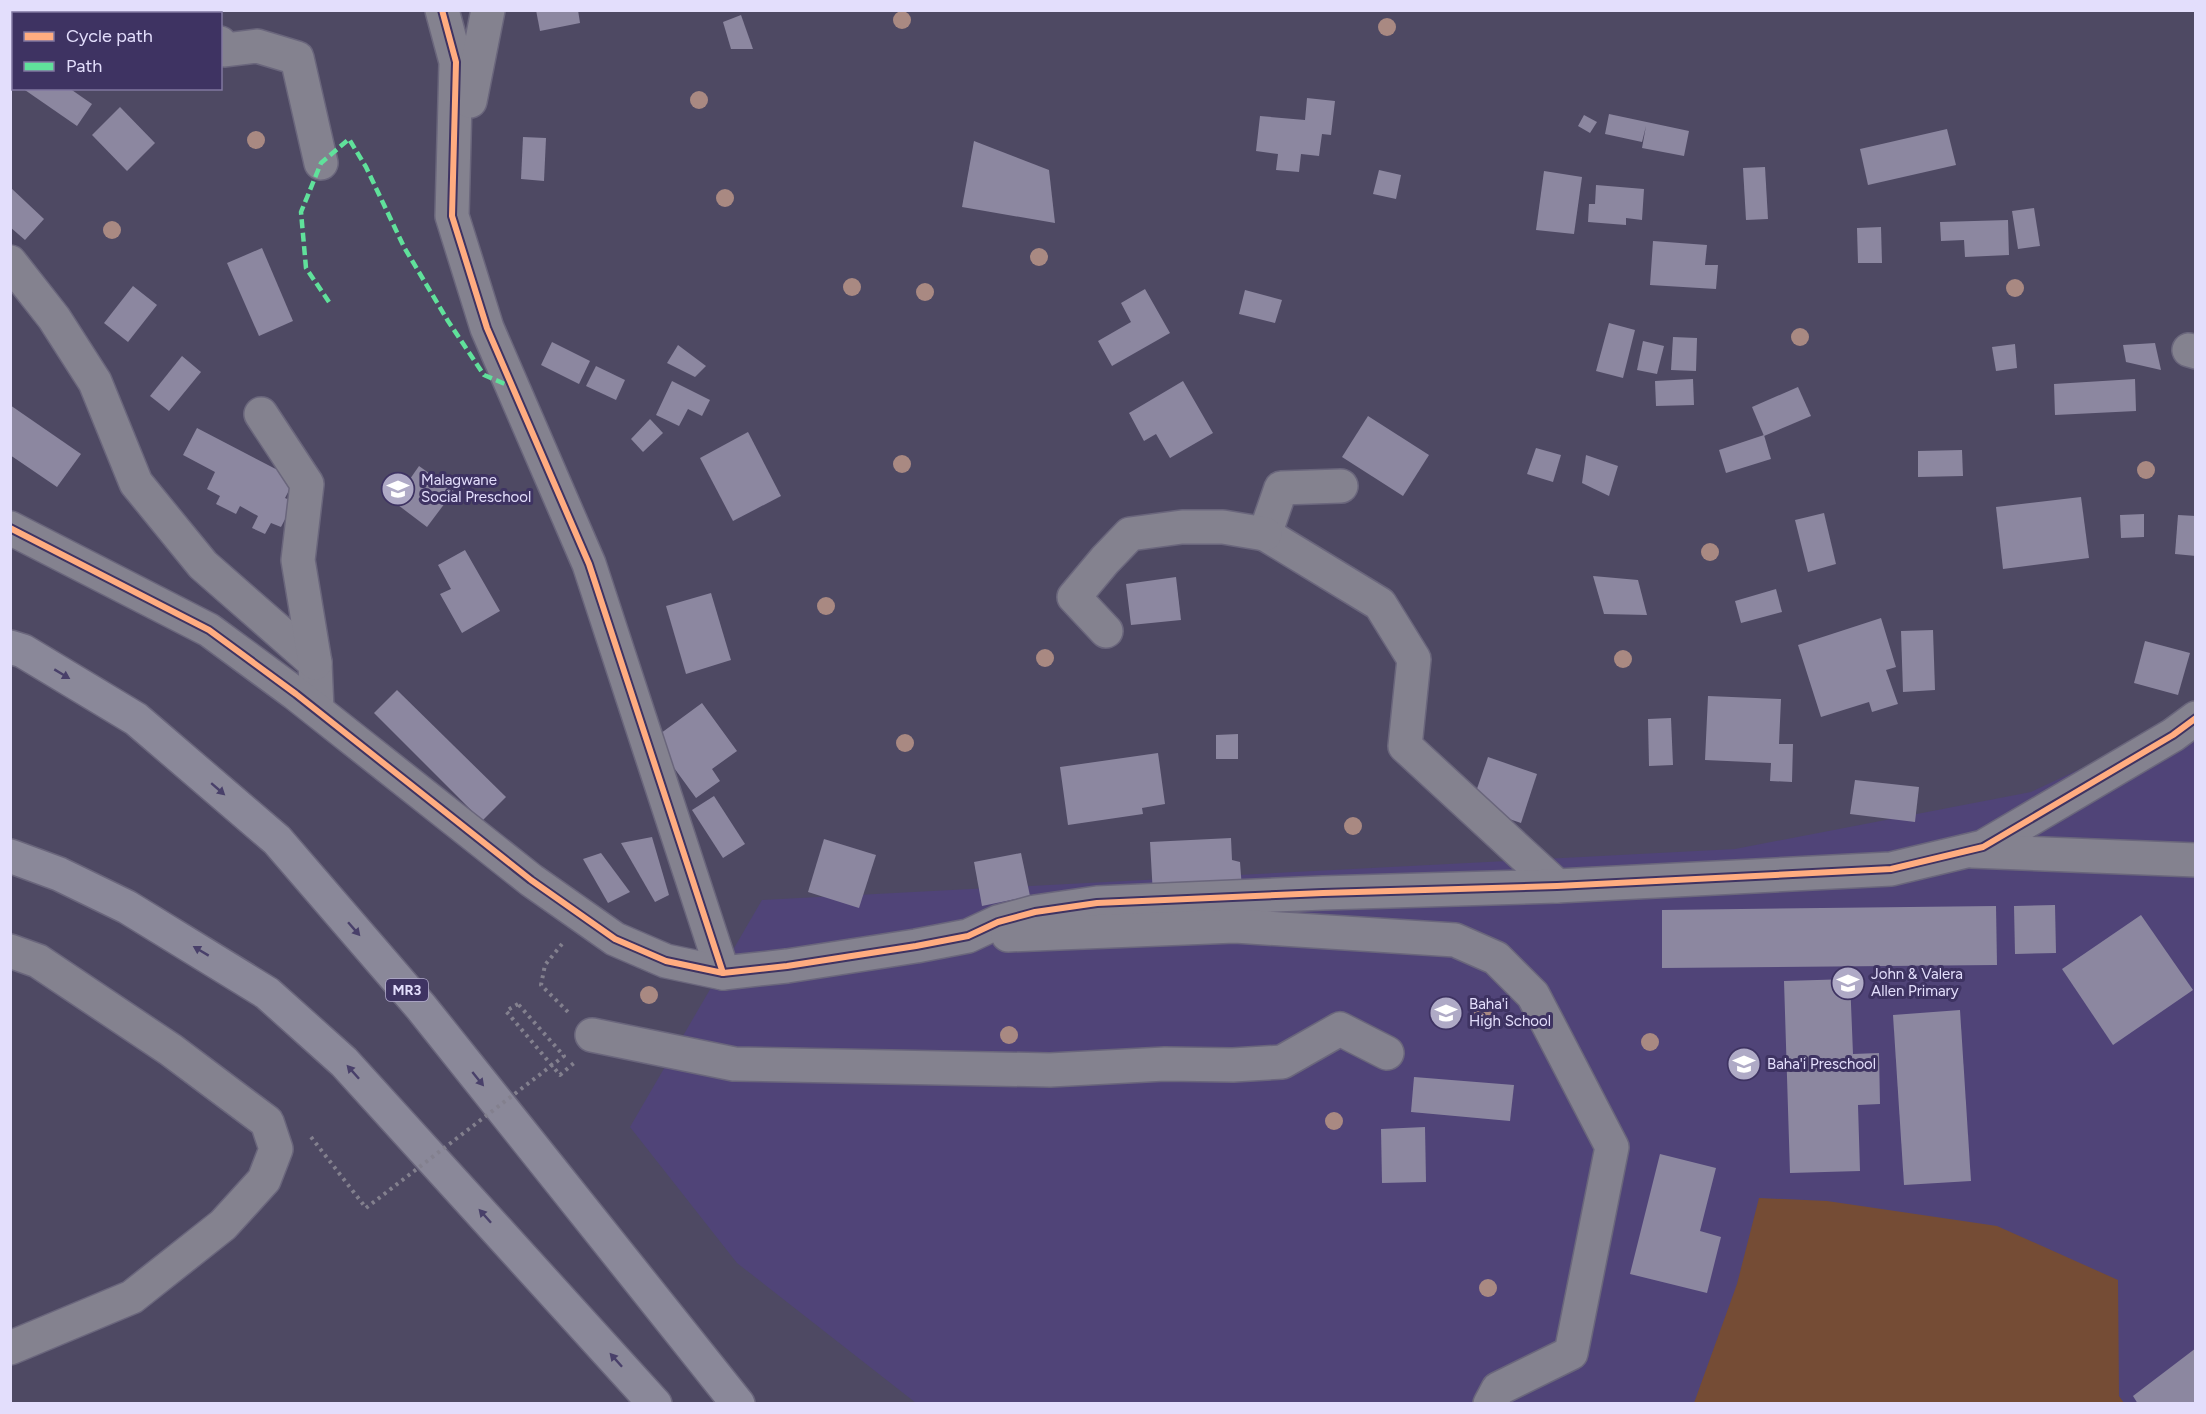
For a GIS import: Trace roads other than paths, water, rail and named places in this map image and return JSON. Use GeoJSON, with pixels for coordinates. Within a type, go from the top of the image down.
{"type":"FeatureCollection","features":[{"type":"Feature","properties":{"kind":"highway","name":"MR3"},"geometry":{"type":"LineString","coordinates":[[10,646],[23,651],[136,719],[277,840],[421,1007],[738,1404]]}},
{"type":"Feature","properties":{"kind":"highway"},"geometry":{"type":"LineString","coordinates":[[10,856],[59,874],[127,907],[267,993],[345,1062],[655,1404]]}},
{"type":"Feature","properties":{"kind":"street"},"geometry":{"type":"LineString","coordinates":[[442,10],[456,62],[452,216],[487,328],[589,564],[723,973]]}},
{"type":"Feature","properties":{"kind":"street"},"geometry":{"type":"LineString","coordinates":[[453,188],[488,10]]}},
{"type":"Feature","properties":{"kind":"street"},"geometry":{"type":"LineString","coordinates":[[222,46],[225,50],[257,46],[297,58],[321,163]]}},
{"type":"Feature","properties":{"kind":"street"},"geometry":{"type":"LineString","coordinates":[[10,262],[54,318],[95,382],[136,483],[203,565],[315,663]]}},
{"type":"Feature","properties":{"kind":"street"},"geometry":{"type":"LineString","coordinates":[[261,414],[307,484],[298,560],[315,663],[317,710]]}},
{"type":"Feature","properties":{"kind":"street"},"geometry":{"type":"LineString","coordinates":[[1265,534],[1281,488],[1341,486]]}},
{"type":"Feature","properties":{"kind":"street"},"geometry":{"type":"LineString","coordinates":[[1106,631],[1074,597],[1130,534],[1182,527],[1222,527],[1265,534],[1380,604],[1414,659],[1405,746],[1557,886]]}},
{"type":"Feature","properties":{"kind":"street"},"geometry":{"type":"LineString","coordinates":[[10,528],[209,630],[317,710],[531,880],[615,939],[666,961],[723,973],[799,964],[968,936],[1235,926],[1455,940],[1496,958],[1533,995],[1612,1147],[1571,1353],[1498,1389],[1490,1404]]}},
{"type":"Feature","properties":{"kind":"street"},"geometry":{"type":"LineString","coordinates":[[968,936],[998,922],[1035,912],[1097,903],[1557,886],[1891,869],[1983,847],[2173,735],[2196,718]]}},
{"type":"Feature","properties":{"kind":"street"},"geometry":{"type":"LineString","coordinates":[[1968,851],[2196,860]]}},
{"type":"Feature","properties":{"kind":"street"},"geometry":{"type":"LineString","coordinates":[[10,951],[38,961],[180,1057],[267,1122],[276,1149],[264,1180],[223,1225],[132,1297],[10,1348]]}},
{"type":"Feature","properties":{"kind":"street"},"geometry":{"type":"LineString","coordinates":[[592,1035],[745,1065],[1050,1070],[1165,1064],[1233,1065],[1282,1062],[1340,1029],[1387,1053]]}},
{"type":"Feature","properties":{"kind":"place","name":"Malagwane Social Preschool"},"geometry":{"type":"Point","coordinates":[398,489]}},
{"type":"Feature","properties":{"kind":"place","name":"John & Valera Allen Primary"},"geometry":{"type":"Point","coordinates":[1848,983]}},
{"type":"Feature","properties":{"kind":"place","name":"Baha'i High School"},"geometry":{"type":"Point","coordinates":[1446,1013]}},
{"type":"Feature","properties":{"kind":"place","name":"Baha'i Preschool"},"geometry":{"type":"Point","coordinates":[1744,1064]}}]}
